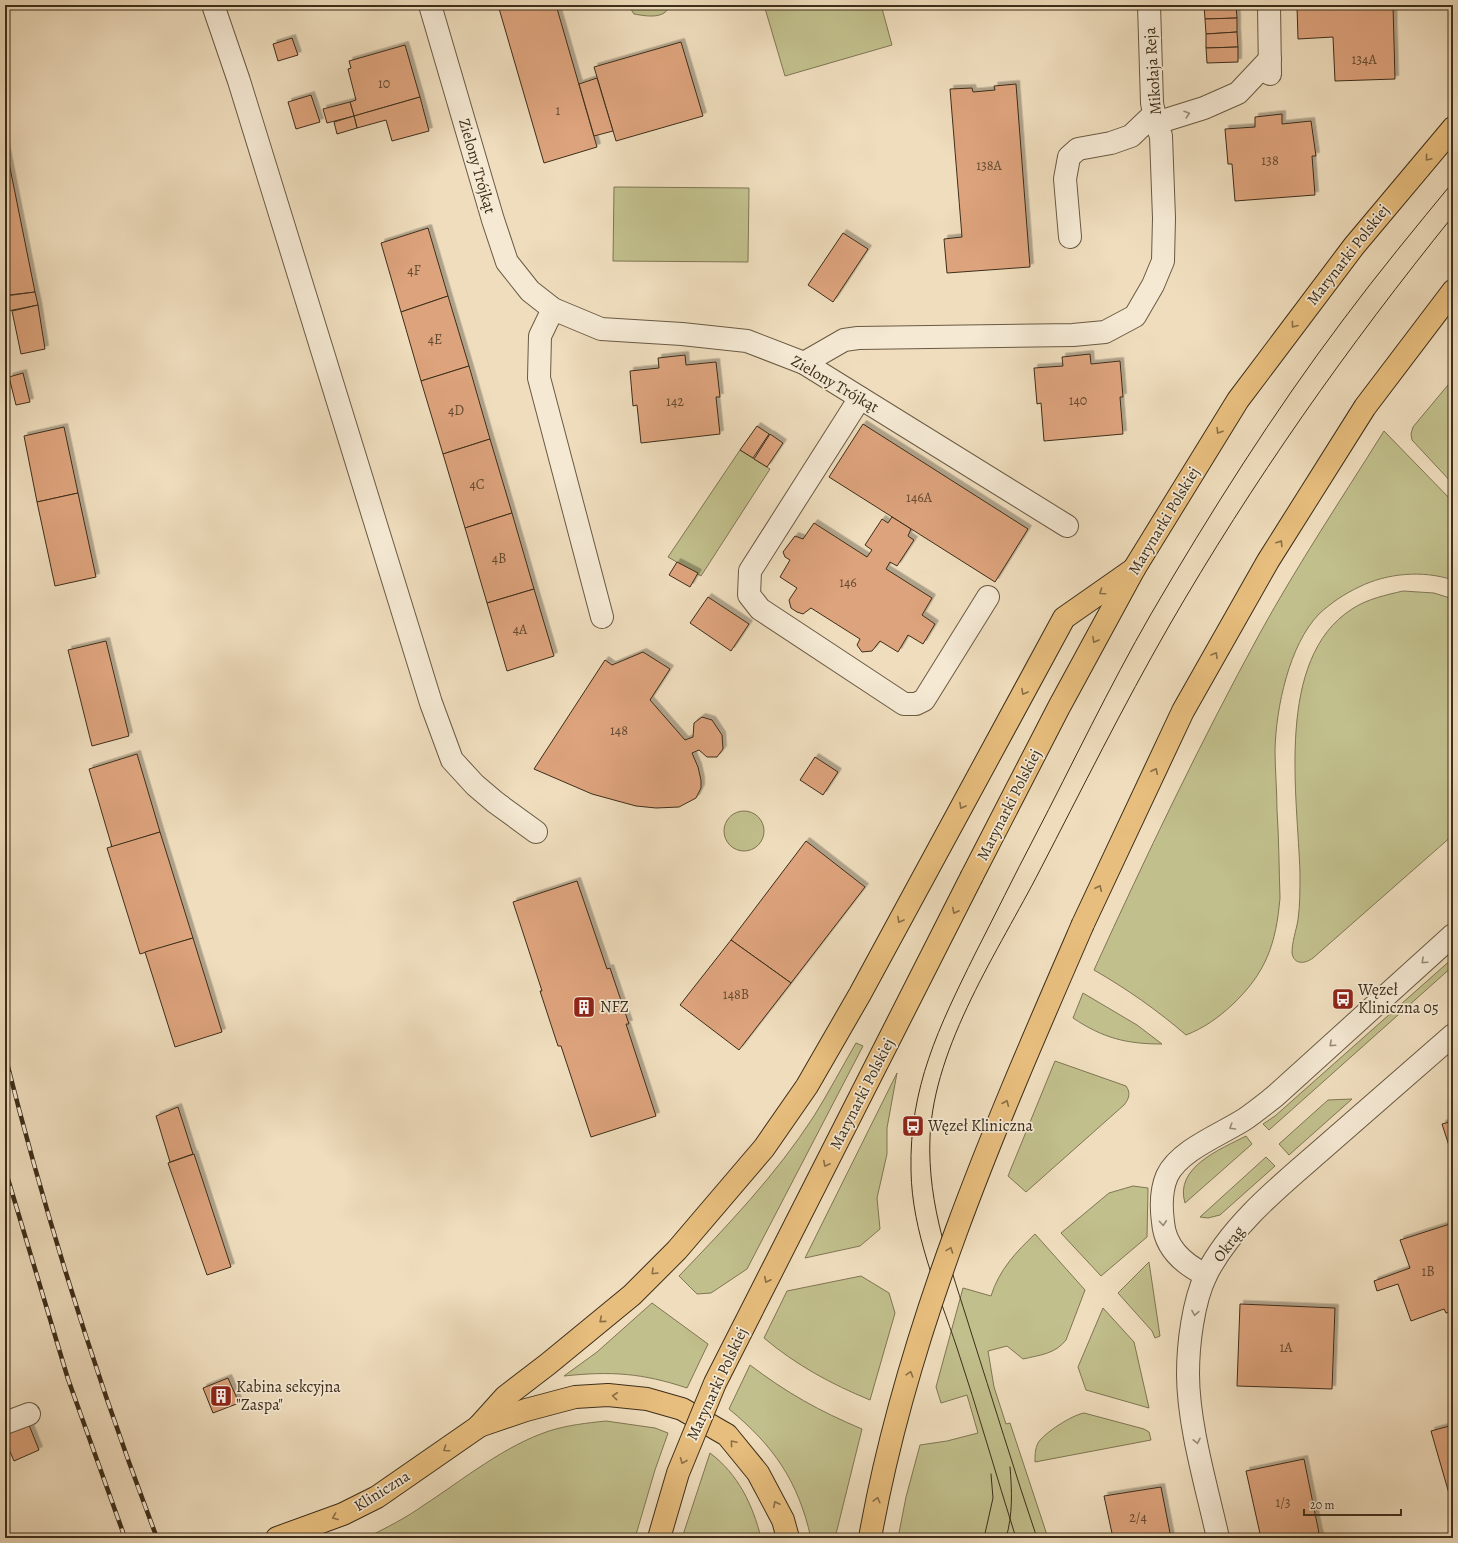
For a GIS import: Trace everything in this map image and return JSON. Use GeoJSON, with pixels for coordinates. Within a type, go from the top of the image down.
{"type":"FeatureCollection","features":[{"type":"Feature","properties":{"kind":"main road","name":"Marynarki Polskiej"},"geometry":{"type":"LineString","coordinates":[[659,1538],[678,1473],[715,1383],[972,876],[1059,707],[1134,569],[1238,400],[1354,246],[1453,128]]}},
{"type":"Feature","properties":{"kind":"main road"},"geometry":{"type":"LineString","coordinates":[[870,1538],[875,1510],[900,1407],[932,1301],[990,1140],[1082,924],[1183,711],[1268,561],[1365,407],[1453,291]]}},
{"type":"Feature","properties":{"kind":"main road"},"geometry":{"type":"LineString","coordinates":[[478,1427],[504,1397],[548,1364],[632,1295],[677,1250],[764,1148],[807,1086],[860,994],[1064,618],[1134,569]]}},
{"type":"Feature","properties":{"kind":"main road"},"geometry":{"type":"LineString","coordinates":[[478,1427],[526,1410],[575,1398],[608,1395],[647,1399],[682,1409],[727,1435],[758,1473],[783,1520],[788,1538]]}},
{"type":"Feature","properties":{"kind":"main road","name":"Kliniczna"},"geometry":{"type":"LineString","coordinates":[[277,1538],[343,1514],[377,1497],[478,1427]]}},
{"type":"Feature","properties":{"kind":"street"},"geometry":{"type":"LineString","coordinates":[[213,5],[239,81],[431,703],[452,760],[475,785],[495,802],[536,832]]}},
{"type":"Feature","properties":{"kind":"street","name":"Zielony Trójkąt"},"geometry":{"type":"LineString","coordinates":[[430,5],[492,220],[507,262],[530,291],[553,310],[600,330],[682,334],[747,341],[804,363],[1067,526]]}},
{"type":"Feature","properties":{"kind":"street","name":"Mikołaja Reja"},"geometry":{"type":"LineString","coordinates":[[1149,5],[1152,103],[1155,118],[1204,108],[1238,92],[1270,67],[1269,5]]}},
{"type":"Feature","properties":{"kind":"street"},"geometry":{"type":"LineString","coordinates":[[804,363],[844,340],[858,338],[1073,335],[1105,332],[1135,316],[1153,285],[1163,261],[1164,218],[1160,136],[1155,118],[1132,136],[1111,143],[1078,149],[1069,157],[1066,178],[1070,238]]}},
{"type":"Feature","properties":{"kind":"street"},"geometry":{"type":"LineString","coordinates":[[553,310],[540,336],[539,378],[602,617]]}},
{"type":"Feature","properties":{"kind":"street"},"geometry":{"type":"LineString","coordinates":[[860,398],[750,571],[749,595],[760,609],[904,704],[916,704],[924,700],[988,597]]}},
{"type":"Feature","properties":{"kind":"street"},"geometry":{"type":"LineString","coordinates":[[1206,1275],[1190,1268],[1176,1255],[1164,1235],[1161,1204],[1167,1177],[1187,1154],[1246,1118],[1274,1097],[1453,935]]}},
{"type":"Feature","properties":{"kind":"street","name":"Okrąg"},"geometry":{"type":"LineString","coordinates":[[1218,1538],[1192,1421],[1188,1375],[1190,1344],[1196,1308],[1206,1275],[1226,1244],[1260,1205],[1453,1035]]}},
{"type":"Feature","properties":{"kind":"street"},"geometry":{"type":"LineString","coordinates":[[5,1423],[29,1414]]}},
{"type":"Feature","properties":{"kind":"shaded area"},"geometry":{"type":"Polygon","coordinates":[[[628,5],[670,5],[668,10],[664,13],[649,16],[634,14],[628,5]]]}},
{"type":"Feature","properties":{"kind":"shaded area"},"geometry":{"type":"Polygon","coordinates":[[[764,5],[881,5],[892,45],[785,76],[764,5]]]}},
{"type":"Feature","properties":{"kind":"shaded area"},"geometry":{"type":"Polygon","coordinates":[[[614,187],[749,188],[748,262],[613,261],[614,187]]]}},
{"type":"Feature","properties":{"kind":"shaded area"},"geometry":{"type":"Polygon","coordinates":[[[1453,379],[1453,484],[1412,440],[1411,434],[1413,427],[1453,379]]]}},
{"type":"Feature","properties":{"kind":"shaded area"},"geometry":{"type":"Polygon","coordinates":[[[1384,431],[1453,502],[1453,580],[1430,575],[1405,574],[1370,582],[1333,602],[1319,614],[1300,642],[1286,678],[1281,697],[1276,733],[1275,758],[1280,898],[1276,930],[1272,944],[1261,969],[1244,993],[1232,1005],[1205,1026],[1186,1035],[1142,1000],[1094,970],[1174,800],[1260,633],[1305,556],[1384,431]]]}},
{"type":"Feature","properties":{"kind":"shaded area"},"geometry":{"type":"Polygon","coordinates":[[[740,450],[770,469],[701,576],[668,557],[740,450]]]}},
{"type":"Feature","properties":{"kind":"shaded area"},"geometry":{"type":"Polygon","coordinates":[[[1403,591],[1434,593],[1453,599],[1453,835],[1313,958],[1300,962],[1295,960],[1292,953],[1298,920],[1300,897],[1295,769],[1296,731],[1301,695],[1311,661],[1327,632],[1352,609],[1377,598],[1403,591]]]}},
{"type":"Feature","properties":{"kind":"shaded area"},"geometry":{"type":"Polygon","coordinates":[[[748,811],[755,814],[761,820],[764,831],[763,839],[755,848],[748,851],[740,851],[733,848],[725,839],[724,827],[727,820],[736,812],[748,811]]]}},
{"type":"Feature","properties":{"kind":"shaded area"},"geometry":{"type":"Polygon","coordinates":[[[1453,958],[1453,966],[1269,1130],[1263,1124],[1275,1116],[1453,958]]]}},
{"type":"Feature","properties":{"kind":"shaded area"},"geometry":{"type":"Polygon","coordinates":[[[1083,993],[1137,1025],[1162,1044],[1137,1043],[1115,1038],[1094,1030],[1073,1018],[1083,993]]]}},
{"type":"Feature","properties":{"kind":"shaded area"},"geometry":{"type":"Polygon","coordinates":[[[856,1043],[863,1046],[747,1269],[711,1293],[697,1294],[679,1276],[733,1219],[784,1159],[814,1116],[856,1043]]]}},
{"type":"Feature","properties":{"kind":"shaded area"},"geometry":{"type":"Polygon","coordinates":[[[1055,1061],[1126,1086],[1129,1096],[1124,1105],[1026,1192],[1008,1176],[1055,1061]]]}},
{"type":"Feature","properties":{"kind":"shaded area"},"geometry":{"type":"Polygon","coordinates":[[[897,1073],[887,1128],[887,1154],[877,1198],[880,1229],[860,1246],[805,1258],[897,1073]]]}},
{"type":"Feature","properties":{"kind":"shaded area"},"geometry":{"type":"Polygon","coordinates":[[[1352,1099],[1289,1155],[1279,1144],[1328,1100],[1352,1099]]]}},
{"type":"Feature","properties":{"kind":"shaded area"},"geometry":{"type":"Polygon","coordinates":[[[1246,1136],[1252,1144],[1185,1203],[1183,1190],[1186,1179],[1193,1169],[1213,1153],[1246,1136]]]}},
{"type":"Feature","properties":{"kind":"shaded area"},"geometry":{"type":"Polygon","coordinates":[[[1266,1157],[1275,1166],[1220,1215],[1208,1218],[1200,1217],[1266,1157]]]}},
{"type":"Feature","properties":{"kind":"shaded area"},"geometry":{"type":"Polygon","coordinates":[[[1133,1186],[1148,1188],[1147,1237],[1101,1276],[1061,1233],[1109,1193],[1133,1186]]]}},
{"type":"Feature","properties":{"kind":"shaded area"},"geometry":{"type":"Polygon","coordinates":[[[1035,1234],[1085,1290],[1066,1340],[1062,1345],[1052,1351],[1023,1359],[1007,1346],[988,1351],[994,1387],[1006,1424],[1010,1423],[1048,1538],[898,1538],[906,1497],[920,1445],[947,1441],[978,1433],[967,1395],[941,1403],[936,1387],[963,1288],[991,1296],[1003,1270],[1035,1234]]]}},
{"type":"Feature","properties":{"kind":"shaded area"},"geometry":{"type":"Polygon","coordinates":[[[1149,1262],[1160,1336],[1155,1338],[1152,1331],[1118,1293],[1149,1262]]]}},
{"type":"Feature","properties":{"kind":"shaded area"},"geometry":{"type":"Polygon","coordinates":[[[861,1276],[889,1293],[895,1313],[870,1400],[814,1373],[776,1348],[764,1338],[787,1291],[861,1276]]]}},
{"type":"Feature","properties":{"kind":"shaded area"},"geometry":{"type":"Polygon","coordinates":[[[652,1303],[708,1344],[687,1388],[655,1379],[626,1374],[581,1374],[564,1376],[597,1352],[652,1303]]]}},
{"type":"Feature","properties":{"kind":"shaded area"},"geometry":{"type":"Polygon","coordinates":[[[1103,1308],[1134,1342],[1149,1408],[1086,1390],[1078,1367],[1103,1308]]]}},
{"type":"Feature","properties":{"kind":"shaded area"},"geometry":{"type":"Polygon","coordinates":[[[750,1365],[804,1401],[862,1429],[835,1538],[811,1538],[799,1499],[782,1466],[759,1437],[729,1409],[750,1365]]]}},
{"type":"Feature","properties":{"kind":"shaded area"},"geometry":{"type":"Polygon","coordinates":[[[1084,1413],[1144,1429],[1149,1432],[1151,1440],[1035,1462],[1036,1448],[1038,1443],[1046,1434],[1066,1421],[1084,1413]]]}},
{"type":"Feature","properties":{"kind":"shaded area"},"geometry":{"type":"Polygon","coordinates":[[[606,1421],[655,1428],[668,1433],[655,1470],[635,1538],[366,1538],[410,1514],[500,1454],[532,1437],[578,1424],[606,1421]]]}},
{"type":"Feature","properties":{"kind":"shaded area"},"geometry":{"type":"Polygon","coordinates":[[[710,1453],[729,1470],[743,1491],[754,1514],[761,1538],[682,1538],[710,1453]]]}},
{"type":"Feature","properties":{"kind":"building"},"geometry":{"type":"Polygon","coordinates":[[[498,5],[556,5],[597,147],[544,163],[498,5]]]}},
{"type":"Feature","properties":{"kind":"building"},"geometry":{"type":"Polygon","coordinates":[[[1204,5],[1236,5],[1237,18],[1205,19],[1204,5]]]}},
{"type":"Feature","properties":{"kind":"building"},"geometry":{"type":"Polygon","coordinates":[[[1332,5],[1332,6],[1297,6],[1332,5]]]}},
{"type":"Feature","properties":{"kind":"building"},"geometry":{"type":"Polygon","coordinates":[[[1393,5],[1395,79],[1335,81],[1333,37],[1298,39],[1297,6],[1393,5]]]}},
{"type":"Feature","properties":{"kind":"building"},"geometry":{"type":"Polygon","coordinates":[[[1237,18],[1237,32],[1206,34],[1205,19],[1237,18]]]}},
{"type":"Feature","properties":{"kind":"building"},"geometry":{"type":"Polygon","coordinates":[[[1237,32],[1238,47],[1206,48],[1206,34],[1237,32]]]}},
{"type":"Feature","properties":{"kind":"building"},"geometry":{"type":"Polygon","coordinates":[[[292,38],[298,55],[278,61],[273,44],[292,38]]]}},
{"type":"Feature","properties":{"kind":"building"},"geometry":{"type":"Polygon","coordinates":[[[681,42],[703,116],[616,141],[594,67],[681,42]]]}},
{"type":"Feature","properties":{"kind":"building"},"geometry":{"type":"Polygon","coordinates":[[[405,45],[420,97],[354,116],[350,102],[356,100],[348,69],[351,68],[349,61],[405,45]]]}},
{"type":"Feature","properties":{"kind":"building"},"geometry":{"type":"Polygon","coordinates":[[[1238,47],[1238,62],[1207,63],[1206,48],[1238,47]]]}},
{"type":"Feature","properties":{"kind":"building"},"geometry":{"type":"Polygon","coordinates":[[[597,78],[613,131],[594,136],[579,84],[597,78]]]}},
{"type":"Feature","properties":{"kind":"building"},"geometry":{"type":"Polygon","coordinates":[[[1016,84],[1030,267],[947,273],[944,239],[962,237],[950,89],[972,88],[973,92],[995,90],[994,86],[1016,84]]]}},
{"type":"Feature","properties":{"kind":"building"},"geometry":{"type":"Polygon","coordinates":[[[311,95],[320,122],[296,129],[288,102],[311,95]]]}},
{"type":"Feature","properties":{"kind":"building"},"geometry":{"type":"Polygon","coordinates":[[[420,97],[429,131],[392,141],[386,120],[357,128],[354,116],[420,97]]]}},
{"type":"Feature","properties":{"kind":"building"},"geometry":{"type":"Polygon","coordinates":[[[350,102],[354,116],[327,123],[323,109],[350,102]]]}},
{"type":"Feature","properties":{"kind":"building"},"geometry":{"type":"Polygon","coordinates":[[[1282,114],[1282,124],[1311,121],[1316,156],[1312,156],[1315,195],[1235,201],[1232,164],[1228,164],[1225,129],[1255,127],[1255,117],[1282,114]]]}},
{"type":"Feature","properties":{"kind":"building"},"geometry":{"type":"Polygon","coordinates":[[[354,116],[357,128],[337,134],[334,122],[354,116]]]}},
{"type":"Feature","properties":{"kind":"building"},"geometry":{"type":"Polygon","coordinates":[[[5,143],[35,292],[9,295],[5,275],[5,143]]]}},
{"type":"Feature","properties":{"kind":"building"},"geometry":{"type":"Polygon","coordinates":[[[428,228],[448,296],[401,312],[381,243],[428,228]]]}},
{"type":"Feature","properties":{"kind":"building"},"geometry":{"type":"Polygon","coordinates":[[[843,233],[868,249],[833,302],[808,285],[843,233]]]}},
{"type":"Feature","properties":{"kind":"building"},"geometry":{"type":"Polygon","coordinates":[[[35,292],[38,305],[8,311],[5,296],[35,292]]]}},
{"type":"Feature","properties":{"kind":"building"},"geometry":{"type":"Polygon","coordinates":[[[448,296],[469,366],[421,381],[401,312],[448,296]]]}},
{"type":"Feature","properties":{"kind":"building"},"geometry":{"type":"Polygon","coordinates":[[[38,305],[45,349],[21,354],[12,311],[38,305]]]}},
{"type":"Feature","properties":{"kind":"building"},"geometry":{"type":"Polygon","coordinates":[[[1090,354],[1091,364],[1120,361],[1123,397],[1120,397],[1123,434],[1044,441],[1041,403],[1037,404],[1034,368],[1063,366],[1062,357],[1090,354]]]}},
{"type":"Feature","properties":{"kind":"building"},"geometry":{"type":"Polygon","coordinates":[[[685,355],[686,365],[716,362],[720,397],[716,397],[720,434],[641,443],[637,405],[633,406],[630,371],[659,368],[658,358],[685,355]]]}},
{"type":"Feature","properties":{"kind":"building"},"geometry":{"type":"Polygon","coordinates":[[[469,366],[490,439],[443,454],[421,381],[469,366]]]}},
{"type":"Feature","properties":{"kind":"building"},"geometry":{"type":"Polygon","coordinates":[[[23,373],[30,402],[16,405],[9,377],[23,373]]]}},
{"type":"Feature","properties":{"kind":"building"},"geometry":{"type":"Polygon","coordinates":[[[863,424],[1028,529],[995,582],[829,477],[863,424]]]}},
{"type":"Feature","properties":{"kind":"building"},"geometry":{"type":"Polygon","coordinates":[[[757,426],[769,434],[753,458],[740,450],[757,426]]]}},
{"type":"Feature","properties":{"kind":"building"},"geometry":{"type":"Polygon","coordinates":[[[64,427],[78,493],[37,502],[24,436],[64,427]]]}},
{"type":"Feature","properties":{"kind":"building"},"geometry":{"type":"Polygon","coordinates":[[[770,434],[783,443],[767,467],[754,459],[770,434]]]}},
{"type":"Feature","properties":{"kind":"building"},"geometry":{"type":"Polygon","coordinates":[[[490,439],[512,513],[465,528],[443,454],[490,439]]]}},
{"type":"Feature","properties":{"kind":"building"},"geometry":{"type":"Polygon","coordinates":[[[78,493],[96,577],[55,586],[37,502],[78,493]]]}},
{"type":"Feature","properties":{"kind":"building"},"geometry":{"type":"Polygon","coordinates":[[[512,513],[534,589],[487,603],[465,528],[512,513]]]}},
{"type":"Feature","properties":{"kind":"building"},"geometry":{"type":"Polygon","coordinates":[[[892,517],[911,529],[908,536],[914,540],[897,566],[890,562],[886,569],[932,598],[922,615],[935,624],[923,644],[908,635],[898,652],[880,641],[872,651],[862,652],[857,645],[860,639],[811,608],[803,614],[791,608],[789,600],[797,588],[780,577],[790,560],[785,557],[783,552],[795,536],[803,539],[814,523],[867,557],[872,550],[865,545],[882,519],[888,523],[892,517]]]}},
{"type":"Feature","properties":{"kind":"building"},"geometry":{"type":"Polygon","coordinates":[[[677,562],[698,573],[690,587],[669,575],[677,562]]]}},
{"type":"Feature","properties":{"kind":"building"},"geometry":{"type":"Polygon","coordinates":[[[534,589],[554,656],[507,671],[487,603],[534,589]]]}},
{"type":"Feature","properties":{"kind":"building"},"geometry":{"type":"Polygon","coordinates":[[[708,597],[749,624],[731,651],[690,623],[708,597]]]}},
{"type":"Feature","properties":{"kind":"building"},"geometry":{"type":"Polygon","coordinates":[[[106,641],[129,736],[92,746],[68,650],[106,641]]]}},
{"type":"Feature","properties":{"kind":"building"},"geometry":{"type":"Polygon","coordinates":[[[643,652],[670,669],[650,700],[685,740],[693,737],[694,723],[702,717],[712,720],[722,735],[723,749],[717,757],[707,757],[699,750],[692,753],[698,767],[701,780],[701,788],[696,798],[679,807],[656,808],[636,806],[592,794],[534,769],[605,660],[612,665],[643,652]]]}},
{"type":"Feature","properties":{"kind":"building"},"geometry":{"type":"Polygon","coordinates":[[[137,754],[160,832],[112,847],[89,769],[137,754]]]}},
{"type":"Feature","properties":{"kind":"building"},"geometry":{"type":"Polygon","coordinates":[[[815,757],[838,772],[823,795],[800,780],[815,757]]]}},
{"type":"Feature","properties":{"kind":"building"},"geometry":{"type":"Polygon","coordinates":[[[160,832],[193,938],[140,954],[107,848],[160,832]]]}},
{"type":"Feature","properties":{"kind":"building"},"geometry":{"type":"Polygon","coordinates":[[[806,841],[865,887],[791,983],[731,940],[806,841]]]}},
{"type":"Feature","properties":{"kind":"building","name":"NFZ"},"geometry":{"type":"Polygon","coordinates":[[[577,881],[607,969],[610,968],[629,1024],[626,1024],[656,1116],[591,1137],[561,1046],[558,1046],[513,902],[577,881]]]}},
{"type":"Feature","properties":{"kind":"building"},"geometry":{"type":"Polygon","coordinates":[[[193,938],[222,1032],[175,1047],[145,952],[193,938]]]}},
{"type":"Feature","properties":{"kind":"building"},"geometry":{"type":"Polygon","coordinates":[[[731,940],[791,983],[739,1050],[680,1005],[731,940]]]}},
{"type":"Feature","properties":{"kind":"building"},"geometry":{"type":"Polygon","coordinates":[[[178,1107],[193,1154],[170,1162],[156,1116],[178,1107]]]}},
{"type":"Feature","properties":{"kind":"building"},"geometry":{"type":"Polygon","coordinates":[[[1453,1121],[1453,1154],[1452,1155],[1442,1124],[1453,1121]]]}},
{"type":"Feature","properties":{"kind":"building"},"geometry":{"type":"Polygon","coordinates":[[[194,1154],[231,1267],[207,1275],[168,1163],[194,1154]]]}},
{"type":"Feature","properties":{"kind":"building"},"geometry":{"type":"Polygon","coordinates":[[[1453,1223],[1453,1311],[1446,1313],[1444,1309],[1411,1321],[1398,1284],[1377,1291],[1374,1281],[1410,1268],[1400,1240],[1453,1223]]]}},
{"type":"Feature","properties":{"kind":"building"},"geometry":{"type":"Polygon","coordinates":[[[1240,1304],[1335,1308],[1332,1389],[1237,1386],[1240,1304]]]}},
{"type":"Feature","properties":{"kind":"building","name":"Kabina sekcyjna \"Zaspa\""},"geometry":{"type":"Polygon","coordinates":[[[228,1378],[239,1403],[213,1413],[203,1388],[228,1378]]]}},
{"type":"Feature","properties":{"kind":"building"},"geometry":{"type":"Polygon","coordinates":[[[29,1425],[39,1450],[14,1461],[5,1440],[5,1435],[29,1425]]]}},
{"type":"Feature","properties":{"kind":"building"},"geometry":{"type":"Polygon","coordinates":[[[1453,1425],[1453,1503],[1452,1504],[1431,1431],[1453,1425]]]}},
{"type":"Feature","properties":{"kind":"building"},"geometry":{"type":"Polygon","coordinates":[[[1304,1459],[1319,1533],[1298,1538],[1261,1538],[1246,1471],[1304,1459]]]}},
{"type":"Feature","properties":{"kind":"building"},"geometry":{"type":"Polygon","coordinates":[[[1161,1487],[1171,1538],[1113,1538],[1104,1496],[1161,1487]]]}},
{"type":"Feature","properties":{"kind":"building"},"geometry":{"type":"Polygon","coordinates":[[[1319,1533],[1321,1538],[1298,1538],[1319,1533]]]}},
{"type":"Feature","properties":{"kind":"tram line"},"geometry":{"type":"LineString","coordinates":[[1016,1538],[965,1372],[927,1261],[912,1194],[912,1141],[915,1112],[929,1058],[938,1033],[975,954],[1120,669],[1173,576],[1267,427],[1317,355],[1397,250],[1453,182]]}},
{"type":"Feature","properties":{"kind":"tram line"},"geometry":{"type":"LineString","coordinates":[[1037,1538],[948,1260],[936,1212],[930,1163],[930,1137],[934,1102],[943,1068],[956,1033],[988,965],[1040,870],[1135,686],[1201,572],[1268,467],[1339,365],[1453,216]]}},
{"type":"Feature","properties":{"kind":"tram line"},"geometry":{"type":"LineString","coordinates":[[1006,1538],[1011,1511],[1010,1467]]}},
{"type":"Feature","properties":{"kind":"tram line"},"geometry":{"type":"LineString","coordinates":[[984,1538],[993,1498],[991,1474]]}},
{"type":"Feature","properties":{"kind":"railway"},"geometry":{"type":"LineString","coordinates":[[5,1055],[55,1238],[93,1359],[157,1538]]}},
{"type":"Feature","properties":{"kind":"railway"},"geometry":{"type":"LineString","coordinates":[[5,1169],[68,1379],[125,1538]]}},
{"type":"Feature","properties":{"kind":"place","name":"Węzeł Kliniczna 05"},"geometry":{"type":"Point","coordinates":[1343,999]}},
{"type":"Feature","properties":{"kind":"place","name":"NFZ"},"geometry":{"type":"Point","coordinates":[584,1007]}},
{"type":"Feature","properties":{"kind":"place","name":"Węzeł Kliniczna"},"geometry":{"type":"Point","coordinates":[913,1126]}},
{"type":"Feature","properties":{"kind":"place","name":"Kabina sekcyjna \"Zaspa\""},"geometry":{"type":"Point","coordinates":[221,1396]}}]}
